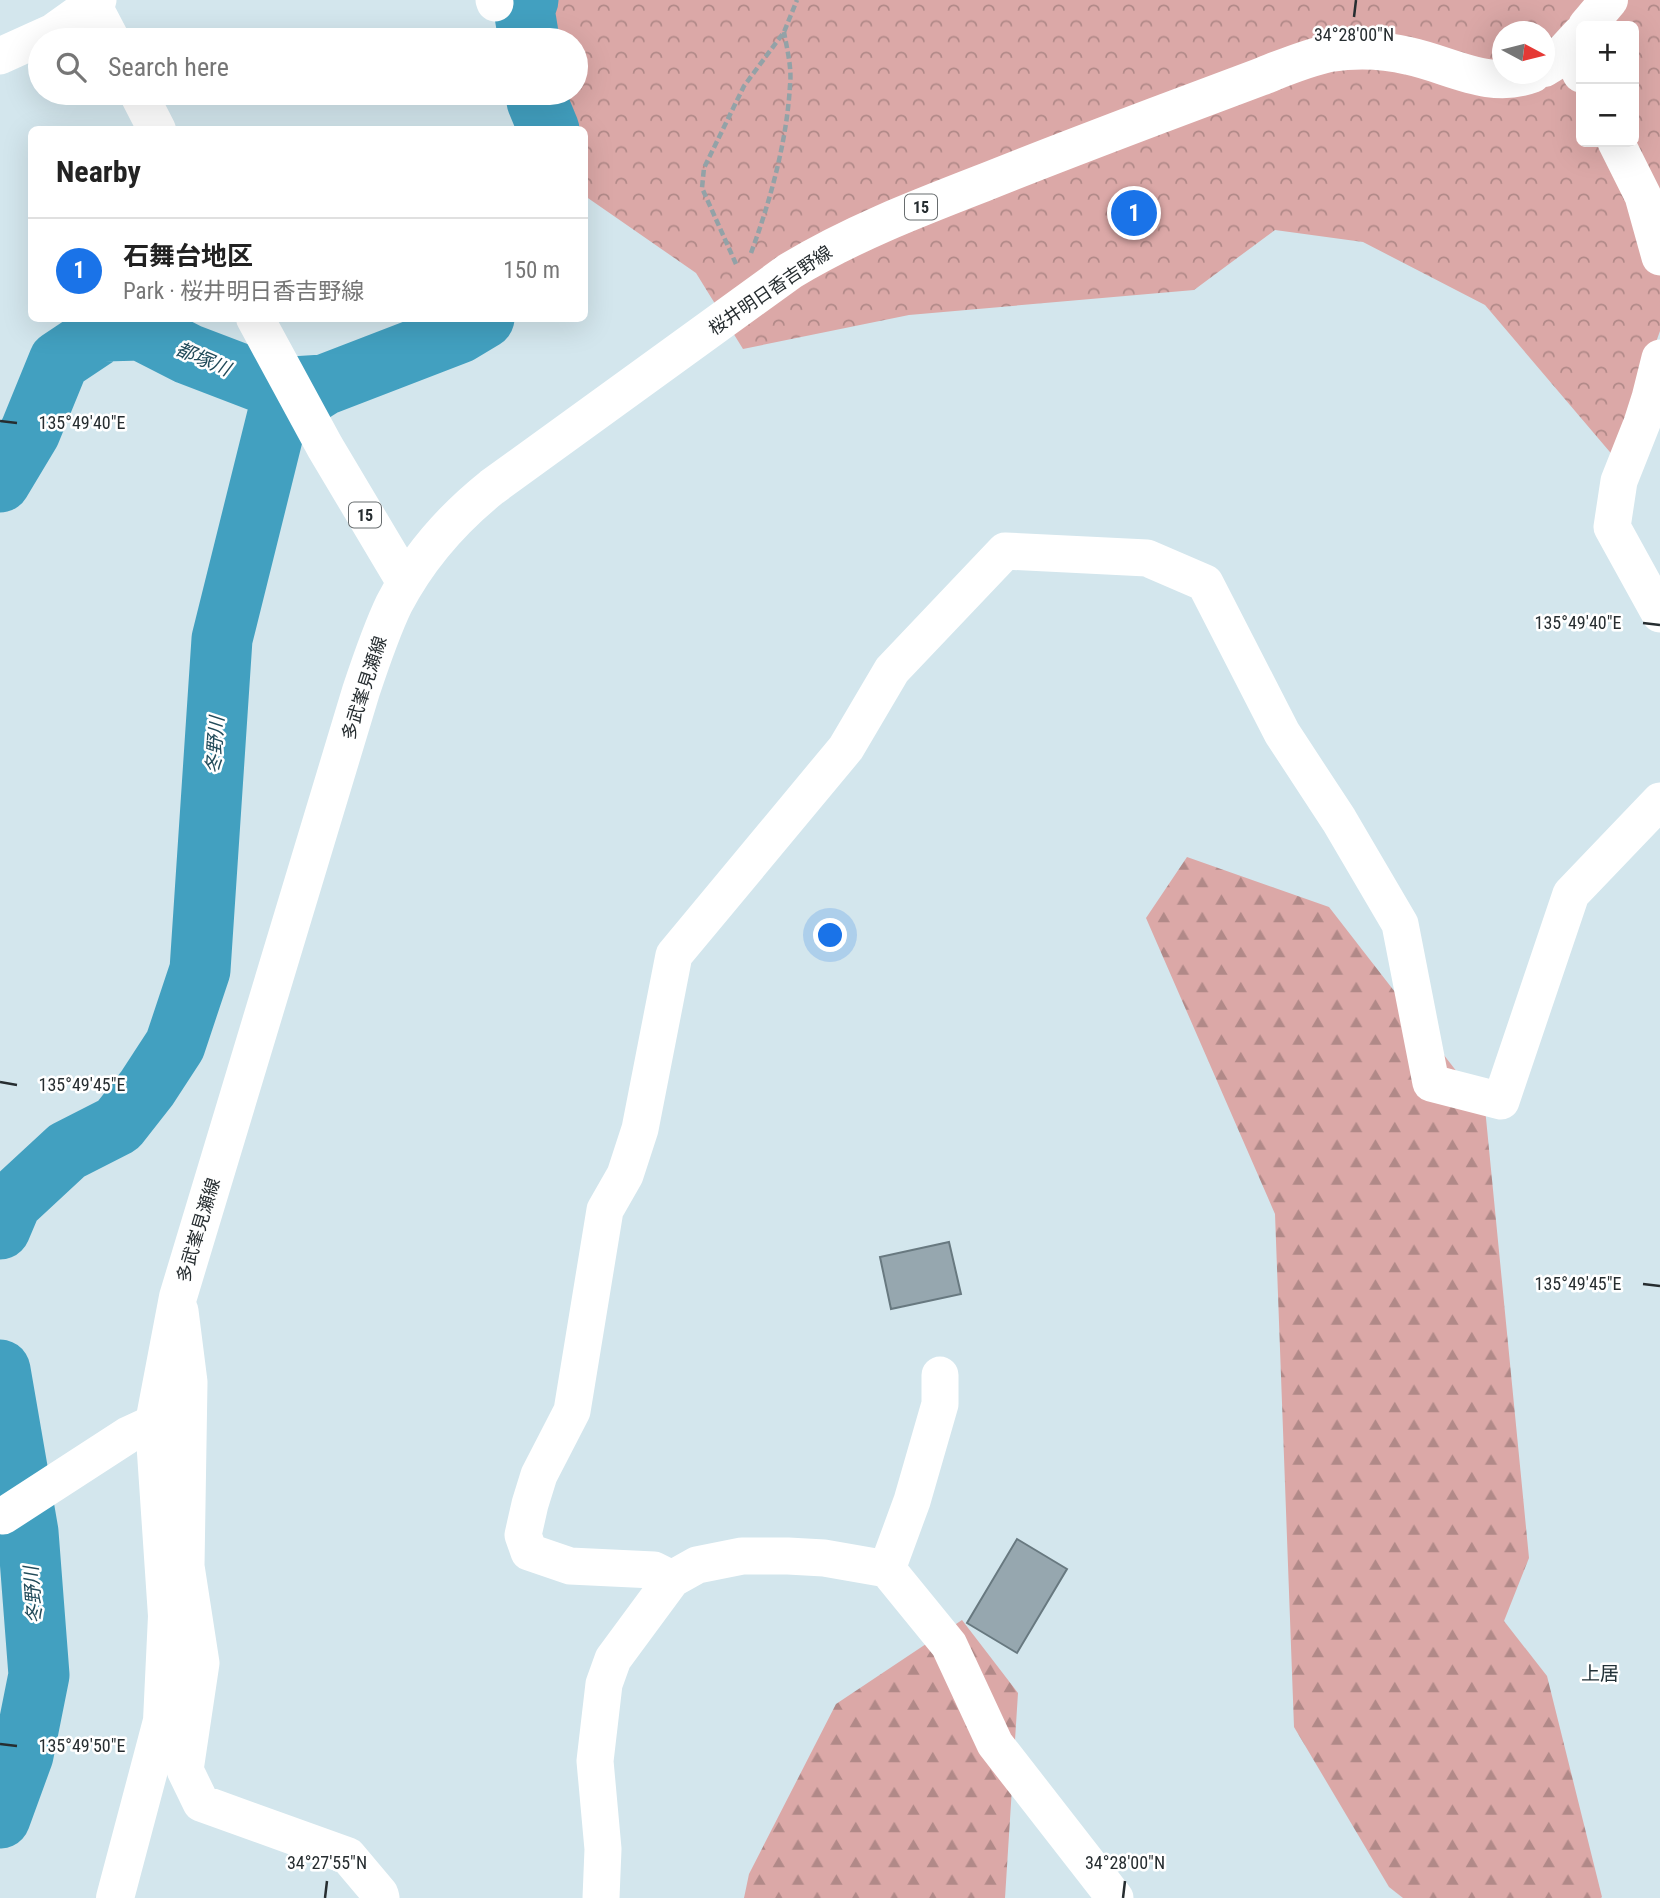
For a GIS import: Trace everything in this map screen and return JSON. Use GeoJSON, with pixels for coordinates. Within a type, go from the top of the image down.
{"type":"FeatureCollection","features":[{"type":"Feature","properties":{"kind":"main road"},"geometry":{"type":"LineString","coordinates":[[1573,50],[1609,0]]}},
{"type":"Feature","properties":{"kind":"main road"},"geometry":{"type":"LineString","coordinates":[[93,1],[105,28]]}},
{"type":"Feature","properties":{"kind":"main road","name":"桜井明日香吉野線"},"geometry":{"type":"LineString","coordinates":[[406,583],[454,520],[492,487],[790,271],[839,243],[891,219],[1128,126],[1293,64],[1331,53],[1391,52],[1492,80]]}},
{"type":"Feature","properties":{"kind":"main road"},"geometry":{"type":"LineString","coordinates":[[144,105],[155,126]]}},
{"type":"Feature","properties":{"kind":"main road","name":"15"},"geometry":{"type":"LineString","coordinates":[[257,322],[324,447],[406,583]]}},
{"type":"Feature","properties":{"kind":"main road","name":"多武峯見瀬線"},"geometry":{"type":"LineString","coordinates":[[116,1898],[162,1721],[167,1616],[154,1423],[178,1297],[361,691],[394,604],[406,583]]}},
{"type":"Feature","properties":{"kind":"street"},"geometry":{"type":"LineString","coordinates":[[58,28],[93,1]]}},
{"type":"Feature","properties":{"kind":"street"},"geometry":{"type":"LineString","coordinates":[[0,56],[28,43]]}},
{"type":"Feature","properties":{"kind":"street"},"geometry":{"type":"LineString","coordinates":[[1618,147],[1643,196],[1660,257]]}},
{"type":"Feature","properties":{"kind":"street"},"geometry":{"type":"LineString","coordinates":[[1660,358],[1650,398],[1619,481],[1612,527],[1660,614]]}},
{"type":"Feature","properties":{"kind":"street"},"geometry":{"type":"LineString","coordinates":[[672,1578],[654,1570],[570,1566],[529,1552],[523,1535],[539,1475],[572,1410],[605,1210],[625,1174],[640,1129],[674,955],[846,748],[892,670],[1005,551],[1147,558],[1205,583],[1282,733],[1339,820],[1400,924],[1431,1083],[1501,1101],[1571,894],[1660,801]]}},
{"type":"Feature","properties":{"kind":"street"},"geometry":{"type":"LineString","coordinates":[[178,1297],[188,1381],[186,1566],[201,1663],[185,1770],[201,1803],[348,1856],[381,1898]]}},
{"type":"Feature","properties":{"kind":"street"},"geometry":{"type":"LineString","coordinates":[[887,1569],[912,1501],[940,1404],[940,1375]]}},
{"type":"Feature","properties":{"kind":"street"},"geometry":{"type":"LineString","coordinates":[[0,1515],[4,1517],[128,1435],[154,1423]]}},
{"type":"Feature","properties":{"kind":"street"},"geometry":{"type":"LineString","coordinates":[[601,1898],[603,1849],[595,1760],[604,1684],[613,1659],[672,1578],[697,1565],[742,1556],[824,1558],[887,1569],[949,1645],[995,1744],[1115,1898]]}},
{"type":"Feature","properties":{"kind":"path"},"geometry":{"type":"LineString","coordinates":[[785,32],[791,83],[784,132],[767,210],[751,255],[736,265],[702,187],[704,168],[744,86],[785,32],[797,0]]}},
{"type":"Feature","properties":{"kind":"green space"},"geometry":{"type":"Polygon","coordinates":[[[546,0],[1660,0],[1660,331],[1615,458],[1485,305],[1363,242],[1275,230],[1194,290],[909,315],[743,349],[696,273],[588,198],[588,126],[575,126],[567,105],[588,105],[588,28],[542,28],[546,0]]]}},
{"type":"Feature","properties":{"kind":"green space"},"geometry":{"type":"Polygon","coordinates":[[[1187,857],[1329,907],[1485,1108],[1529,1558],[1504,1621],[1547,1676],[1601,1898],[1403,1898],[1389,1887],[1294,1727],[1275,1214],[1146,918],[1187,857]]]}},
{"type":"Feature","properties":{"kind":"green space"},"geometry":{"type":"Polygon","coordinates":[[[962,1620],[1018,1693],[1005,1898],[744,1898],[749,1874],[836,1704],[962,1620]]]}},
{"type":"Feature","properties":{"kind":"building"},"geometry":{"type":"Polygon","coordinates":[[[949,1242],[961,1294],[891,1309],[880,1257],[949,1242]]]}},
{"type":"Feature","properties":{"kind":"building"},"geometry":{"type":"Polygon","coordinates":[[[1017,1539],[1067,1569],[1017,1653],[967,1623],[1017,1539]]]}},
{"type":"Feature","properties":{"kind":"waterway","name":"冬野川"},"geometry":{"type":"LineString","coordinates":[[527,28],[524,9],[528,0]]}},
{"type":"Feature","properties":{"kind":"waterway","name":"冬野川"},"geometry":{"type":"LineString","coordinates":[[539,105],[547,126]]}},
{"type":"Feature","properties":{"kind":"waterway","name":"冬野川"},"geometry":{"type":"LineString","coordinates":[[0,1229],[11,1203],[67,1151],[118,1125],[147,1088],[175,1045],[200,970],[222,639],[278,414],[324,385],[459,333],[477,322]]}},
{"type":"Feature","properties":{"kind":"waterway","name":"都塚川"},"geometry":{"type":"LineString","coordinates":[[0,482],[30,432],[59,361],[104,331],[141,330],[188,354],[277,388],[324,385]]}},
{"type":"Feature","properties":{"kind":"waterway","name":"冬野川"},"geometry":{"type":"LineString","coordinates":[[0,1370],[28,1532],[39,1675],[23,1755],[0,1818]]}},
{"type":"Feature","properties":{"kind":"place","name":"石舞台地区"},"geometry":{"type":"Point","coordinates":[1134,213]}},
{"type":"Feature","properties":{"kind":"district","name":"上居"},"geometry":{"type":"Point","coordinates":[1600,1673]}}]}
